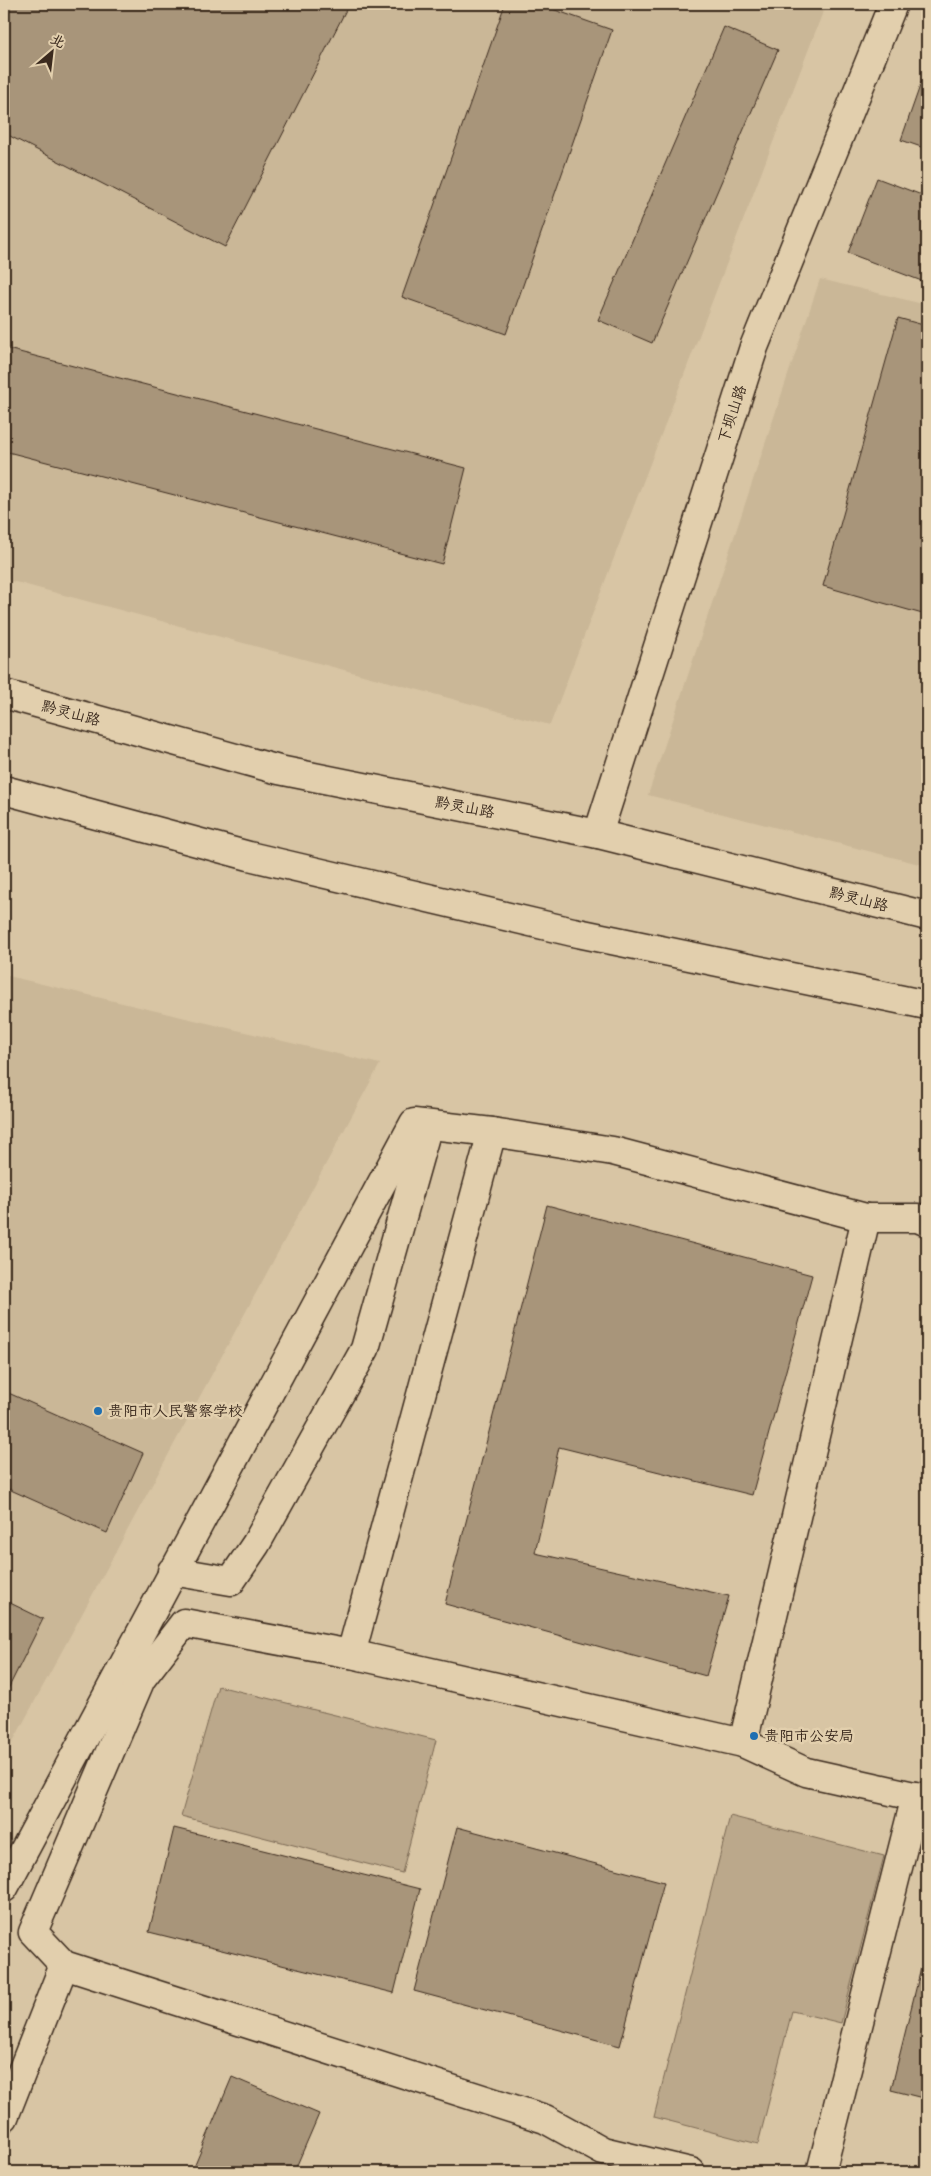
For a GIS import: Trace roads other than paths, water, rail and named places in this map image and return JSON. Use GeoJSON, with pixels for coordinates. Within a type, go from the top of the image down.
{"type":"FeatureCollection","features":[{"type":"Feature","properties":{"kind":"main road","name":"下坝山路"},"geometry":{"type":"LineString","coordinates":[[598,834],[754,347],[893,4]]}},
{"type":"Feature","properties":{"kind":"main road","name":"黔灵山路"},"geometry":{"type":"LineString","coordinates":[[4,694],[279,770],[598,834],[927,916]]}},
{"type":"Feature","properties":{"kind":"main road"},"geometry":{"type":"LineString","coordinates":[[4,790],[248,856],[563,930],[927,1005]]}},
{"type":"Feature","properties":{"kind":"main road"},"geometry":{"type":"LineString","coordinates":[[4,1888],[172,1571],[414,1123],[492,1132],[613,1151],[866,1218],[918,1218],[927,1222]]}},
{"type":"Feature","properties":{"kind":"main road"},"geometry":{"type":"LineString","coordinates":[[172,1571],[231,1581],[256,1544],[365,1349],[428,1125]]}},
{"type":"Feature","properties":{"kind":"main road"},"geometry":{"type":"LineString","coordinates":[[351,1654],[492,1132]]}},
{"type":"Feature","properties":{"kind":"main road"},"geometry":{"type":"LineString","coordinates":[[743,1743],[866,1218]]}},
{"type":"Feature","properties":{"kind":"main road"},"geometry":{"type":"LineString","coordinates":[[691,2172],[647,2167],[603,2151],[545,2119],[64,1965],[33,1932],[141,1679],[184,1623],[351,1654],[743,1743],[806,1772],[922,1798],[821,2172]]}},
{"type":"Feature","properties":{"kind":"main road"},"geometry":{"type":"LineString","coordinates":[[4,2116],[64,1965]]}},
{"type":"Feature","properties":{"kind":"place","name":"贵阳市人民警察学校"},"geometry":{"type":"Point","coordinates":[98,1411]}},
{"type":"Feature","properties":{"kind":"place","name":"贵阳市公安局"},"geometry":{"type":"Point","coordinates":[754,1736]}}]}
